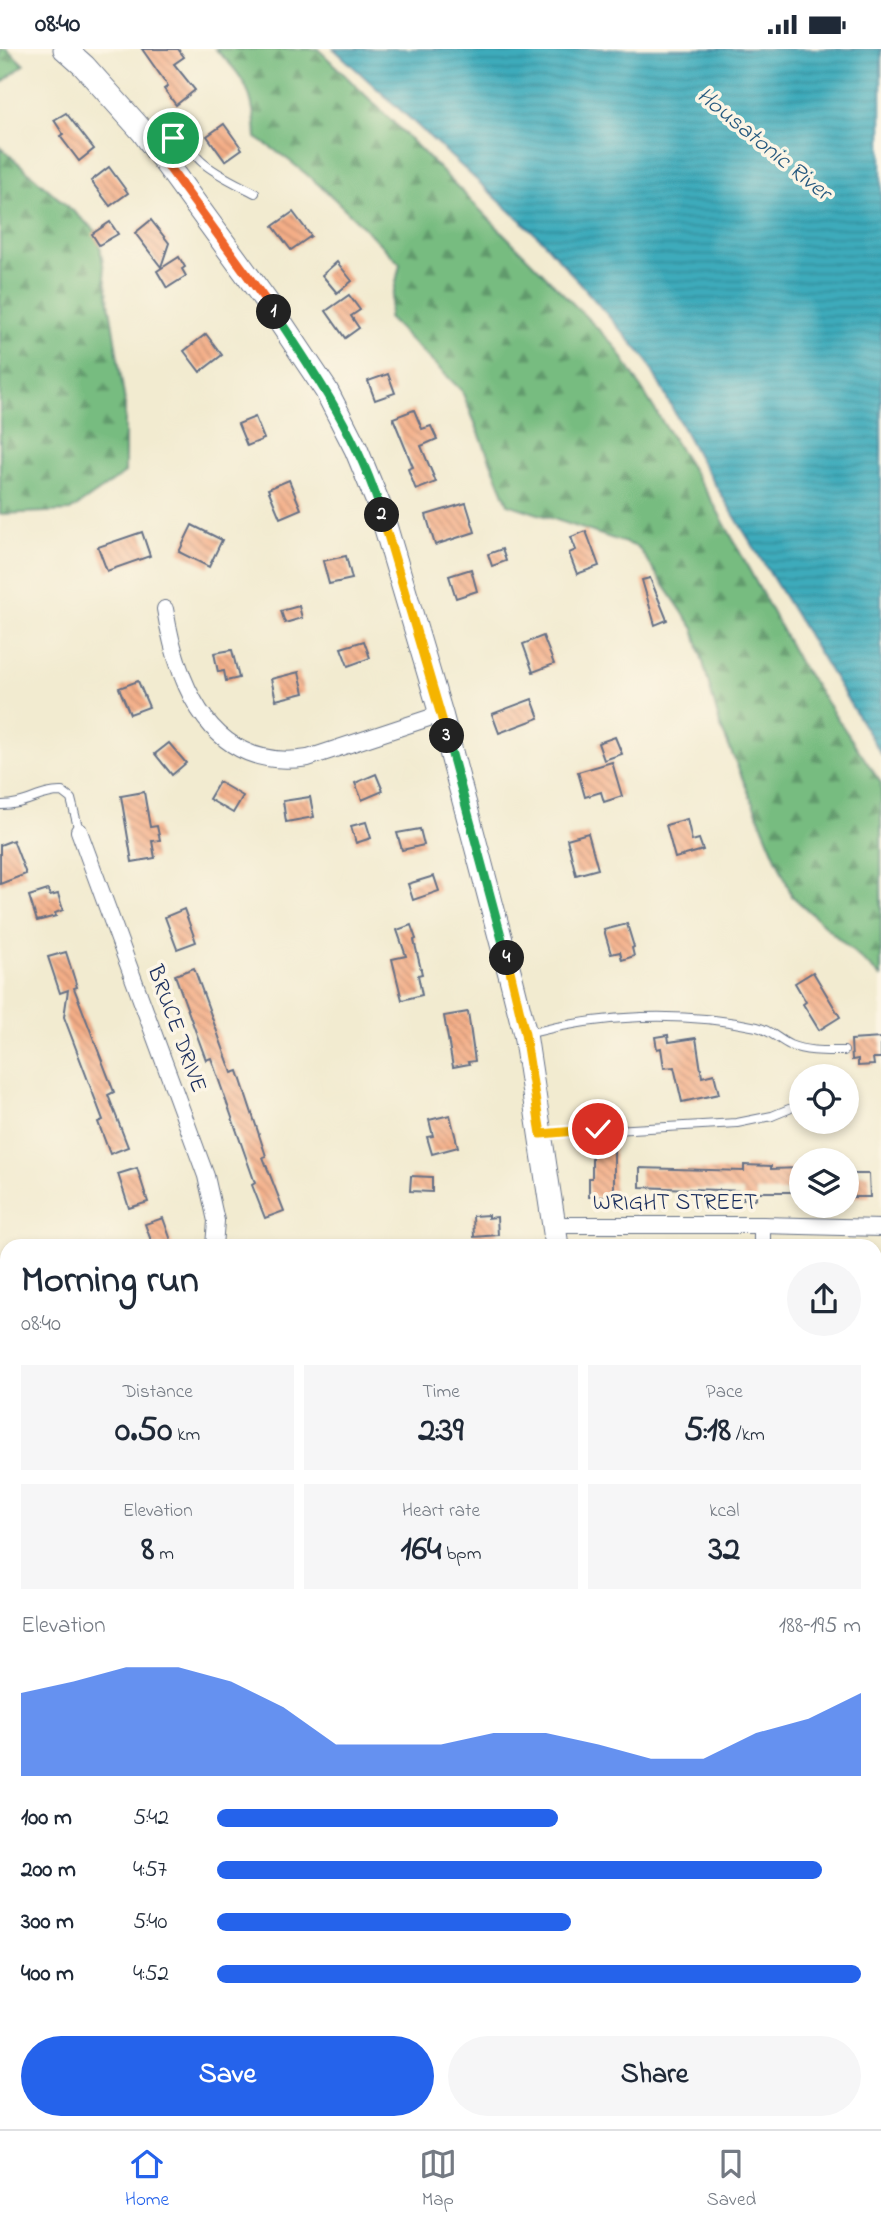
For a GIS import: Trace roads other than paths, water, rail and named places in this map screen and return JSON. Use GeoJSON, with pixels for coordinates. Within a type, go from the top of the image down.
{"type":"FeatureCollection","features":[{"type":"Feature","properties":{"kind":"main road"},"geometry":{"type":"LineString","coordinates":[[65,49],[84,66],[152,144],[269,305],[326,390],[356,449],[379,505],[441,714],[500,933],[525,1034],[555,1236]]}},
{"type":"Feature","properties":{"kind":"street"},"geometry":{"type":"LineString","coordinates":[[165,609],[172,650],[194,702],[223,740],[248,753],[281,760],[308,758],[441,714]]}},
{"type":"Feature","properties":{"kind":"street","name":"BRUCE DRIVE"},"geometry":{"type":"LineString","coordinates":[[79,831],[206,1176],[216,1221],[215,1239]]}},
{"type":"Feature","properties":{"kind":"street"},"geometry":{"type":"LineString","coordinates":[[762,1225],[762,1239]]}},
{"type":"Feature","properties":{"kind":"street","name":"WRIGHT STREET"},"geometry":{"type":"LineString","coordinates":[[555,1236],[762,1225],[881,1228]]}},
{"type":"Feature","properties":{"kind":"lane"},"geometry":{"type":"LineString","coordinates":[[152,144],[179,138],[210,168],[255,193]]}},
{"type":"Feature","properties":{"kind":"lane"},"geometry":{"type":"LineString","coordinates":[[0,804],[16,805],[49,793],[62,792],[71,799],[79,831]]}},
{"type":"Feature","properties":{"kind":"lane"},"geometry":{"type":"LineString","coordinates":[[525,1034],[561,1025],[637,1018],[692,1017],[761,1028],[802,1049],[844,1051]]}},
{"type":"Feature","properties":{"kind":"lane"},"geometry":{"type":"LineString","coordinates":[[541,1134],[737,1123],[772,1116],[789,1109]]}},
{"type":"Feature","properties":{"kind":"water","name":"Housatonic River"},"geometry":{"type":"Polygon","coordinates":[[[334,49],[881,49],[881,754],[700,460],[646,359],[542,240],[334,49]]]}}]}
